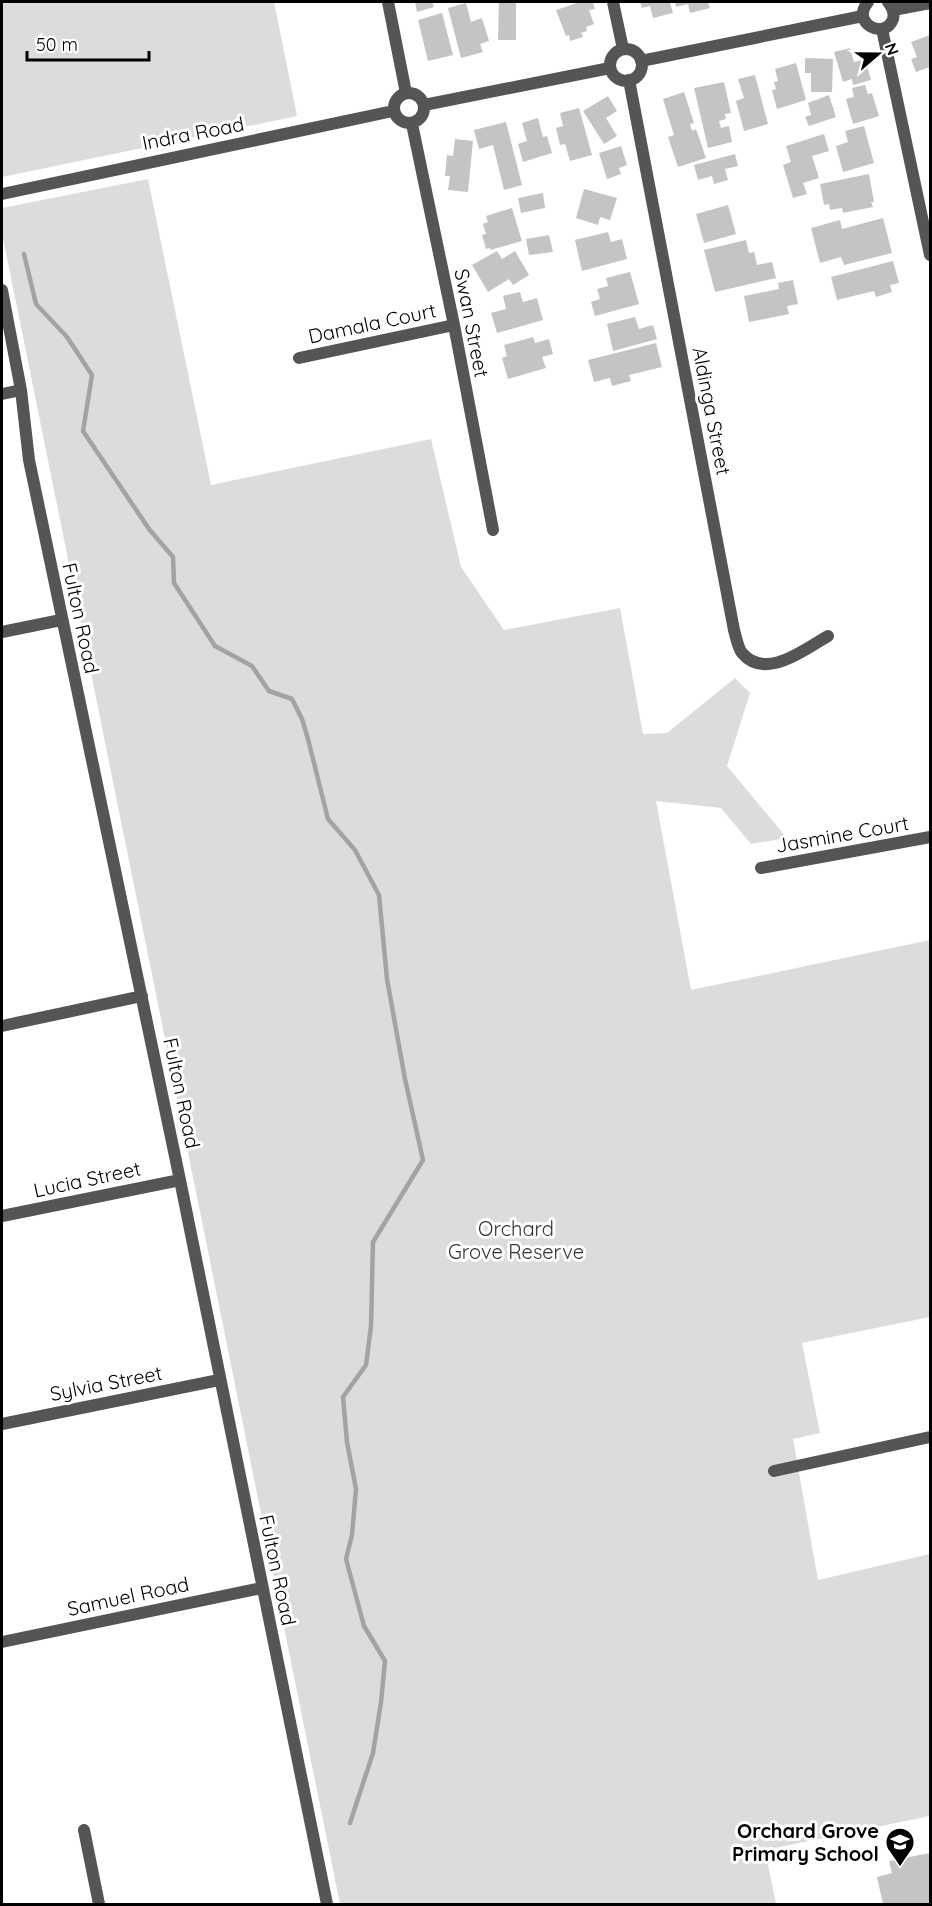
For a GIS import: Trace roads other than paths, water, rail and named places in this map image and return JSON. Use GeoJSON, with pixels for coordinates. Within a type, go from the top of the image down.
{"type":"FeatureCollection","features":[{"type":"Feature","properties":{"kind":"street"},"geometry":{"type":"LineString","coordinates":[[388,2],[406,93]]}},
{"type":"Feature","properties":{"kind":"street"},"geometry":{"type":"LineString","coordinates":[[613,2],[623,49]]}},
{"type":"Feature","properties":{"kind":"street"},"geometry":{"type":"LineString","coordinates":[[868,2],[864,7],[864,21],[872,28],[882,29],[890,24],[894,15],[891,6],[930,3]]}},
{"type":"Feature","properties":{"kind":"street"},"geometry":{"type":"LineString","coordinates":[[641,61],[863,16]]}},
{"type":"Feature","properties":{"kind":"street"},"geometry":{"type":"LineString","coordinates":[[882,29],[930,255]]}},
{"type":"Feature","properties":{"kind":"street"},"geometry":{"type":"LineString","coordinates":[[623,49],[632,50],[641,61],[638,75],[629,80],[619,79],[610,68],[612,58],[623,49]]}},
{"type":"Feature","properties":{"kind":"street"},"geometry":{"type":"LineString","coordinates":[[424,105],[610,68]]}},
{"type":"Feature","properties":{"kind":"street","name":"Aldinga Street"},"geometry":{"type":"LineString","coordinates":[[629,80],[734,630],[742,652],[755,662],[772,665],[828,636]]}},
{"type":"Feature","properties":{"kind":"street"},"geometry":{"type":"LineString","coordinates":[[406,93],[417,95],[424,105],[421,118],[412,124],[399,121],[393,111],[397,98],[406,93]]}},
{"type":"Feature","properties":{"kind":"street","name":"Indra Road"},"geometry":{"type":"LineString","coordinates":[[2,194],[393,111]]}},
{"type":"Feature","properties":{"kind":"street","name":"Swan Street"},"geometry":{"type":"LineString","coordinates":[[412,124],[454,325],[493,530]]}},
{"type":"Feature","properties":{"kind":"street","name":"Fulton Road"},"geometry":{"type":"LineString","coordinates":[[2,290],[21,390],[29,460],[61,620],[142,996],[327,1905]]}},
{"type":"Feature","properties":{"kind":"street","name":"Damala Court"},"geometry":{"type":"LineString","coordinates":[[299,358],[454,325]]}},
{"type":"Feature","properties":{"kind":"street"},"geometry":{"type":"LineString","coordinates":[[2,394],[21,390]]}},
{"type":"Feature","properties":{"kind":"street"},"geometry":{"type":"LineString","coordinates":[[2,632],[61,620]]}},
{"type":"Feature","properties":{"kind":"street","name":"Jasmine Court"},"geometry":{"type":"LineString","coordinates":[[761,868],[930,837]]}},
{"type":"Feature","properties":{"kind":"street"},"geometry":{"type":"LineString","coordinates":[[2,1026],[142,996]]}},
{"type":"Feature","properties":{"kind":"street","name":"Lucia Street"},"geometry":{"type":"LineString","coordinates":[[2,1216],[180,1180]]}},
{"type":"Feature","properties":{"kind":"street","name":"Sylvia Street"},"geometry":{"type":"LineString","coordinates":[[2,1424],[219,1380]]}},
{"type":"Feature","properties":{"kind":"street"},"geometry":{"type":"LineString","coordinates":[[774,1471],[930,1437]]}},
{"type":"Feature","properties":{"kind":"street","name":"Samuel Road"},"geometry":{"type":"LineString","coordinates":[[2,1641],[262,1588]]}},
{"type":"Feature","properties":{"kind":"street"},"geometry":{"type":"LineString","coordinates":[[84,1830],[99,1905]]}},
{"type":"Feature","properties":{"kind":"waterway"},"geometry":{"type":"LineString","coordinates":[[24,254],[36,304],[67,337],[92,375],[83,431],[149,529],[173,557],[174,583],[215,646],[252,666],[269,691],[292,699],[302,719],[328,819],[355,850],[379,895],[387,979],[405,1079],[423,1160],[373,1242],[371,1326],[366,1365],[343,1397],[347,1442],[356,1489],[352,1535],[346,1559],[364,1626],[385,1661],[373,1753],[350,1823]]}},
{"type":"Feature","properties":{"kind":"place","name":"Orchard Grove Primary School"},"geometry":{"type":"Point","coordinates":[900,1868]}},
{"type":"Feature","properties":{"kind":"park label","name":"Orchard Grove Reserve"},"geometry":{"type":"Point","coordinates":[516,1240]}}]}
